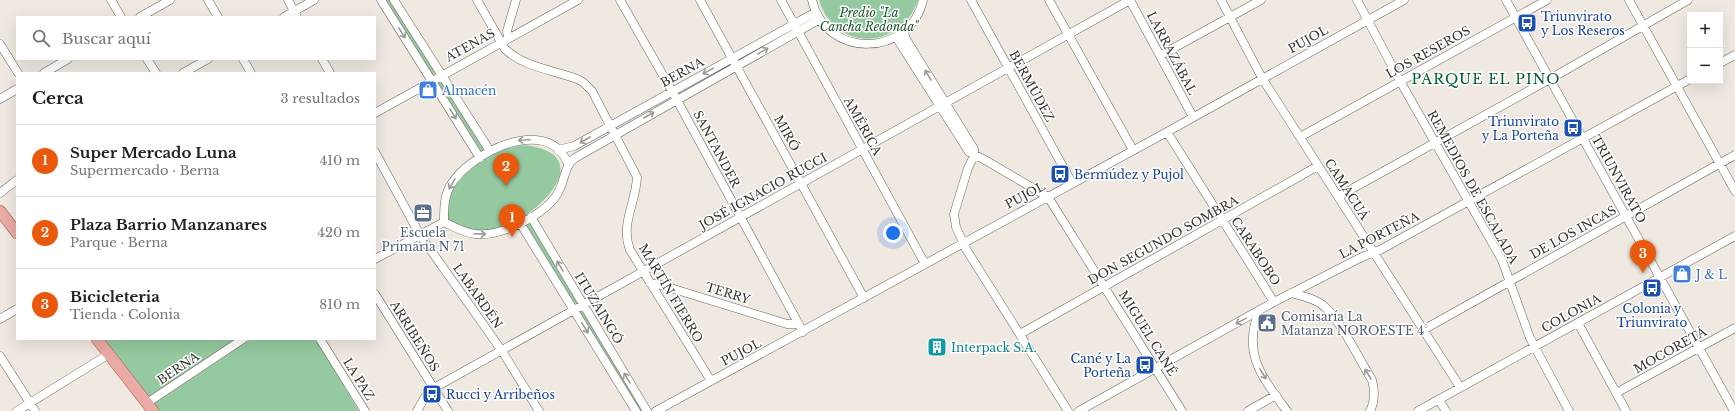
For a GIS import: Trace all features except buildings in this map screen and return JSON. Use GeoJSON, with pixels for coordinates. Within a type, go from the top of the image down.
{"type":"FeatureCollection","features":[{"type":"Feature","properties":{"kind":"main road"},"geometry":{"type":"LineString","coordinates":[[0,211],[16,232]]}},
{"type":"Feature","properties":{"kind":"main road"},"geometry":{"type":"LineString","coordinates":[[98,340],[150,407]]}},
{"type":"Feature","properties":{"kind":"street"},"geometry":{"type":"LineString","coordinates":[[111,0],[121,16]]}},
{"type":"Feature","properties":{"kind":"street"},"geometry":{"type":"LineString","coordinates":[[142,16],[170,0]]}},
{"type":"Feature","properties":{"kind":"street"},"geometry":{"type":"LineString","coordinates":[[208,0],[217,16]]}},
{"type":"Feature","properties":{"kind":"street"},"geometry":{"type":"LineString","coordinates":[[288,0],[296,14],[314,0]]}},
{"type":"Feature","properties":{"kind":"street"},"geometry":{"type":"LineString","coordinates":[[381,0],[480,158]]}},
{"type":"Feature","properties":{"kind":"street"},"geometry":{"type":"LineString","coordinates":[[394,0],[490,151]]}},
{"type":"Feature","properties":{"kind":"street","name":"MARTÍN FIERRO"},"geometry":{"type":"LineString","coordinates":[[477,0],[504,40],[505,49],[517,58],[583,82],[592,91],[637,177],[626,230],[628,244],[642,271],[711,381]]}},
{"type":"Feature","properties":{"kind":"street"},"geometry":{"type":"LineString","coordinates":[[504,40],[516,0]]}},
{"type":"Feature","properties":{"kind":"street","name":"ATENAS"},"geometry":{"type":"LineString","coordinates":[[376,111],[578,0]]}},
{"type":"Feature","properties":{"kind":"street","name":"SANTANDER"},"geometry":{"type":"LineString","coordinates":[[620,0],[672,91],[801,328]]}},
{"type":"Feature","properties":{"kind":"street","name":"MIRÓ"},"geometry":{"type":"LineString","coordinates":[[700,0],[864,298]]}},
{"type":"Feature","properties":{"kind":"street","name":"AMÉRICA"},"geometry":{"type":"LineString","coordinates":[[781,0],[925,264]]}},
{"type":"Feature","properties":{"kind":"street"},"geometry":{"type":"LineString","coordinates":[[812,0],[818,15],[839,37],[855,43],[880,43],[896,37],[904,32],[915,19],[924,0]]}},
{"type":"Feature","properties":{"kind":"street","name":"BERMÚDEZ"},"geometry":{"type":"LineString","coordinates":[[971,0],[1072,183]]}},
{"type":"Feature","properties":{"kind":"street"},"geometry":{"type":"LineString","coordinates":[[1049,0],[1133,150]]}},
{"type":"Feature","properties":{"kind":"street","name":"JOSÉ IGNACIO RUCCI"},"geometry":{"type":"LineString","coordinates":[[417,411],[425,397],[434,388],[862,149],[1069,36],[1130,0]]}},
{"type":"Feature","properties":{"kind":"street","name":"LARRAZÁBAL"},"geometry":{"type":"LineString","coordinates":[[1130,0],[1161,55],[1193,117]]}},
{"type":"Feature","properties":{"kind":"street","name":"CAMACUÁ"},"geometry":{"type":"LineString","coordinates":[[1221,0],[1262,78],[1460,387]]}},
{"type":"Feature","properties":{"kind":"street"},"geometry":{"type":"LineString","coordinates":[[1161,55],[1261,0]]}},
{"type":"Feature","properties":{"kind":"street","name":"REMEDIOS DE ESCALADA"},"geometry":{"type":"LineString","coordinates":[[1357,0],[1434,142],[1502,260],[1511,280],[1534,347],[1566,410]]}},
{"type":"Feature","properties":{"kind":"street","name":"PUJOL"},"geometry":{"type":"LineString","coordinates":[[656,411],[711,381],[801,328],[864,298],[1404,0]]}},
{"type":"Feature","properties":{"kind":"street","name":"TRIUNVIRATO"},"geometry":{"type":"LineString","coordinates":[[1506,0],[1734,411]]}},
{"type":"Feature","properties":{"kind":"street","name":"LOS RESEROS"},"geometry":{"type":"LineString","coordinates":[[1300,137],[1548,0]]}},
{"type":"Feature","properties":{"kind":"street"},"geometry":{"type":"LineString","coordinates":[[1629,0],[1735,191]]}},
{"type":"Feature","properties":{"kind":"street"},"geometry":{"type":"LineString","coordinates":[[1339,196],[1550,79],[1688,0]]}},
{"type":"Feature","properties":{"kind":"street","name":"BERNA"},"geometry":{"type":"LineString","coordinates":[[558,150],[574,146],[794,24],[818,15]]}},
{"type":"Feature","properties":{"kind":"street","name":"BERNA"},"geometry":{"type":"LineString","coordinates":[[568,164],[575,158],[615,134],[798,32],[818,15]]}},
{"type":"Feature","properties":{"kind":"street"},"geometry":{"type":"LineString","coordinates":[[904,32],[942,105]]}},
{"type":"Feature","properties":{"kind":"street"},"geometry":{"type":"LineString","coordinates":[[896,37],[974,149],[974,156],[968,168],[954,214],[956,227],[963,242],[1068,411]]}},
{"type":"Feature","properties":{"kind":"street"},"geometry":{"type":"LineString","coordinates":[[0,44],[17,72]]}},
{"type":"Feature","properties":{"kind":"street"},"geometry":{"type":"LineString","coordinates":[[1723,61],[1735,54]]}},
{"type":"Feature","properties":{"kind":"street"},"geometry":{"type":"LineString","coordinates":[[46,72],[66,60]]}},
{"type":"Feature","properties":{"kind":"street"},"geometry":{"type":"LineString","coordinates":[[148,60],[155,72]]}},
{"type":"Feature","properties":{"kind":"street"},"geometry":{"type":"LineString","coordinates":[[185,72],[206,60]]}},
{"type":"Feature","properties":{"kind":"street"},"geometry":{"type":"LineString","coordinates":[[244,60],[250,72]]}},
{"type":"Feature","properties":{"kind":"street"},"geometry":{"type":"LineString","coordinates":[[323,60],[329,72]]}},
{"type":"Feature","properties":{"kind":"street","name":"LA PORTEÑA"},"geometry":{"type":"LineString","coordinates":[[1079,411],[1259,310],[1373,253],[1687,81]]}},
{"type":"Feature","properties":{"kind":"street"},"geometry":{"type":"LineString","coordinates":[[0,99],[16,90]]}},
{"type":"Feature","properties":{"kind":"street","name":"CARABOBO"},"geometry":{"type":"LineString","coordinates":[[1167,132],[1274,302]]}},
{"type":"Feature","properties":{"kind":"street"},"geometry":{"type":"LineString","coordinates":[[525,140],[540,142],[558,150],[563,154],[568,164],[562,185],[555,197],[531,217],[497,233],[476,234],[458,229],[444,222],[446,197],[450,187],[461,173],[490,151],[507,143],[525,140]]}},
{"type":"Feature","properties":{"kind":"street","name":"LABARDÉN"},"geometry":{"type":"LineString","coordinates":[[376,154],[420,235],[502,350],[539,411]]}},
{"type":"Feature","properties":{"kind":"street","name":"DE LOS INCAS"},"geometry":{"type":"LineString","coordinates":[[1423,330],[1735,155]]}},
{"type":"Feature","properties":{"kind":"street","name":"MIGUEL CANÉ"},"geometry":{"type":"LineString","coordinates":[[974,156],[985,160],[1048,197],[1182,411]]}},
{"type":"Feature","properties":{"kind":"street","name":"DON SEGUNDO SOMBRA"},"geometry":{"type":"LineString","coordinates":[[1020,334],[1318,166]]}},
{"type":"Feature","properties":{"kind":"street"},"geometry":{"type":"LineString","coordinates":[[0,193],[16,181]]}},
{"type":"Feature","properties":{"kind":"street","name":"ITUZAINGÓ"},"geometry":{"type":"LineString","coordinates":[[531,217],[647,411]]}},
{"type":"Feature","properties":{"kind":"street"},"geometry":{"type":"LineString","coordinates":[[376,258],[444,222]]}},
{"type":"Feature","properties":{"kind":"street","name":"ITUZAINGÓ"},"geometry":{"type":"LineString","coordinates":[[520,223],[636,411]]}},
{"type":"Feature","properties":{"kind":"street","name":"COLONIA"},"geometry":{"type":"LineString","coordinates":[[1418,411],[1735,236]]}},
{"type":"Feature","properties":{"kind":"street","name":"TERRY"},"geometry":{"type":"LineString","coordinates":[[650,284],[661,285],[801,328]]}},
{"type":"Feature","properties":{"kind":"street"},"geometry":{"type":"LineString","coordinates":[[1291,293],[1321,304],[1338,324],[1372,380],[1374,398],[1370,411]]}},
{"type":"Feature","properties":{"kind":"street","name":"ARRIBEÑOS"},"geometry":{"type":"LineString","coordinates":[[376,296],[448,411]]}},
{"type":"Feature","properties":{"kind":"street"},"geometry":{"type":"LineString","coordinates":[[0,319],[16,310]]}},
{"type":"Feature","properties":{"kind":"street"},"geometry":{"type":"LineString","coordinates":[[1259,310],[1252,334],[1253,357],[1287,411]]}},
{"type":"Feature","properties":{"kind":"street"},"geometry":{"type":"LineString","coordinates":[[1578,323],[1626,411]]}},
{"type":"Feature","properties":{"kind":"street","name":"MOCORETÁ"},"geometry":{"type":"LineString","coordinates":[[1616,393],[1735,328]]}},
{"type":"Feature","properties":{"kind":"street","name":"BERNA"},"geometry":{"type":"LineString","coordinates":[[150,407],[242,340]]}},
{"type":"Feature","properties":{"kind":"street","name":"LA PAZ"},"geometry":{"type":"LineString","coordinates":[[321,340],[365,411]]}},
{"type":"Feature","properties":{"kind":"street"},"geometry":{"type":"LineString","coordinates":[[17,411],[109,354]]}},
{"type":"Feature","properties":{"kind":"street"},"geometry":{"type":"LineString","coordinates":[[0,356],[35,411]]}},
{"type":"Feature","properties":{"kind":"street"},"geometry":{"type":"LineString","coordinates":[[1248,411],[1276,395]]}},
{"type":"Feature","properties":{"kind":"street"},"geometry":{"type":"LineString","coordinates":[[1440,400],[1446,411]]}},
{"type":"Feature","properties":{"kind":"green space"},"geometry":{"type":"Polygon","coordinates":[[[385,0],[390,0],[436,73],[432,75],[385,0]]]}},
{"type":"Feature","properties":{"kind":"green space","name":"Predio \"La Cancha Redonda\""},"geometry":{"type":"Polygon","coordinates":[[[819,0],[918,0],[910,17],[898,29],[883,36],[868,39],[853,36],[839,29],[827,17],[819,0]]]}},
{"type":"Feature","properties":{"kind":"green space"},"geometry":{"type":"Polygon","coordinates":[[[440,78],[486,150],[482,152],[436,80],[440,78]]]}},
{"type":"Feature","properties":{"kind":"green space"},"geometry":{"type":"Polygon","coordinates":[[[525,145],[549,152],[559,163],[559,176],[552,191],[538,206],[520,219],[502,227],[485,231],[471,230],[449,222],[446,212],[447,202],[458,182],[466,173],[492,154],[508,148],[525,145]]]}},
{"type":"Feature","properties":{"kind":"green space"},"geometry":{"type":"Polygon","coordinates":[[[530,220],[579,301],[573,305],[524,224],[530,220]]]}},
{"type":"Feature","properties":{"kind":"green space"},"geometry":{"type":"Polygon","coordinates":[[[582,309],[645,411],[639,411],[578,311],[582,309]]]}},
{"type":"Feature","properties":{"kind":"green space"},"geometry":{"type":"Polygon","coordinates":[[[104,340],[236,340],[147,399],[104,340]]]}},
{"type":"Feature","properties":{"kind":"green space"},"geometry":{"type":"Polygon","coordinates":[[[250,340],[317,340],[359,411],[157,411],[152,405],[250,340]]]}},
{"type":"Feature","properties":{"kind":"place","name":"Triunvirato y Los Reseros"},"geometry":{"type":"Point","coordinates":[1527,23]}},
{"type":"Feature","properties":{"kind":"place","name":"Almacén"},"geometry":{"type":"Point","coordinates":[428,90]}},
{"type":"Feature","properties":{"kind":"place","name":"Triunvirato y La Porteña"},"geometry":{"type":"Point","coordinates":[1573,128]}},
{"type":"Feature","properties":{"kind":"place","name":"Bermúdez y Pujol"},"geometry":{"type":"Point","coordinates":[1060,174]}},
{"type":"Feature","properties":{"kind":"place","name":"Plaza Barrio Manzanares"},"geometry":{"type":"Point","coordinates":[506,186]}},
{"type":"Feature","properties":{"kind":"place","name":"Escuela Primaria N 71"},"geometry":{"type":"Point","coordinates":[423,213]}},
{"type":"Feature","properties":{"kind":"place","name":"Super Mercado Luna"},"geometry":{"type":"Point","coordinates":[512,237]}},
{"type":"Feature","properties":{"kind":"place","name":"Bicicleteria"},"geometry":{"type":"Point","coordinates":[1643,273]}},
{"type":"Feature","properties":{"kind":"place","name":"J & L"},"geometry":{"type":"Point","coordinates":[1682,274]}},
{"type":"Feature","properties":{"kind":"place","name":"Colonia y Triunvirato"},"geometry":{"type":"Point","coordinates":[1652,288]}},
{"type":"Feature","properties":{"kind":"place","name":"Comisaría La Matanza NOROESTE 4°"},"geometry":{"type":"Point","coordinates":[1267,323]}},
{"type":"Feature","properties":{"kind":"place","name":"Interpack S.A."},"geometry":{"type":"Point","coordinates":[937,347]}},
{"type":"Feature","properties":{"kind":"place","name":"Cané y La Porteña"},"geometry":{"type":"Point","coordinates":[1145,365]}},
{"type":"Feature","properties":{"kind":"place","name":"Rucci y Arribeños"},"geometry":{"type":"Point","coordinates":[432,394]}},
{"type":"Feature","properties":{"kind":"district","name":"PARQUE EL PINO"},"geometry":{"type":"Point","coordinates":[1486,79]}}]}
